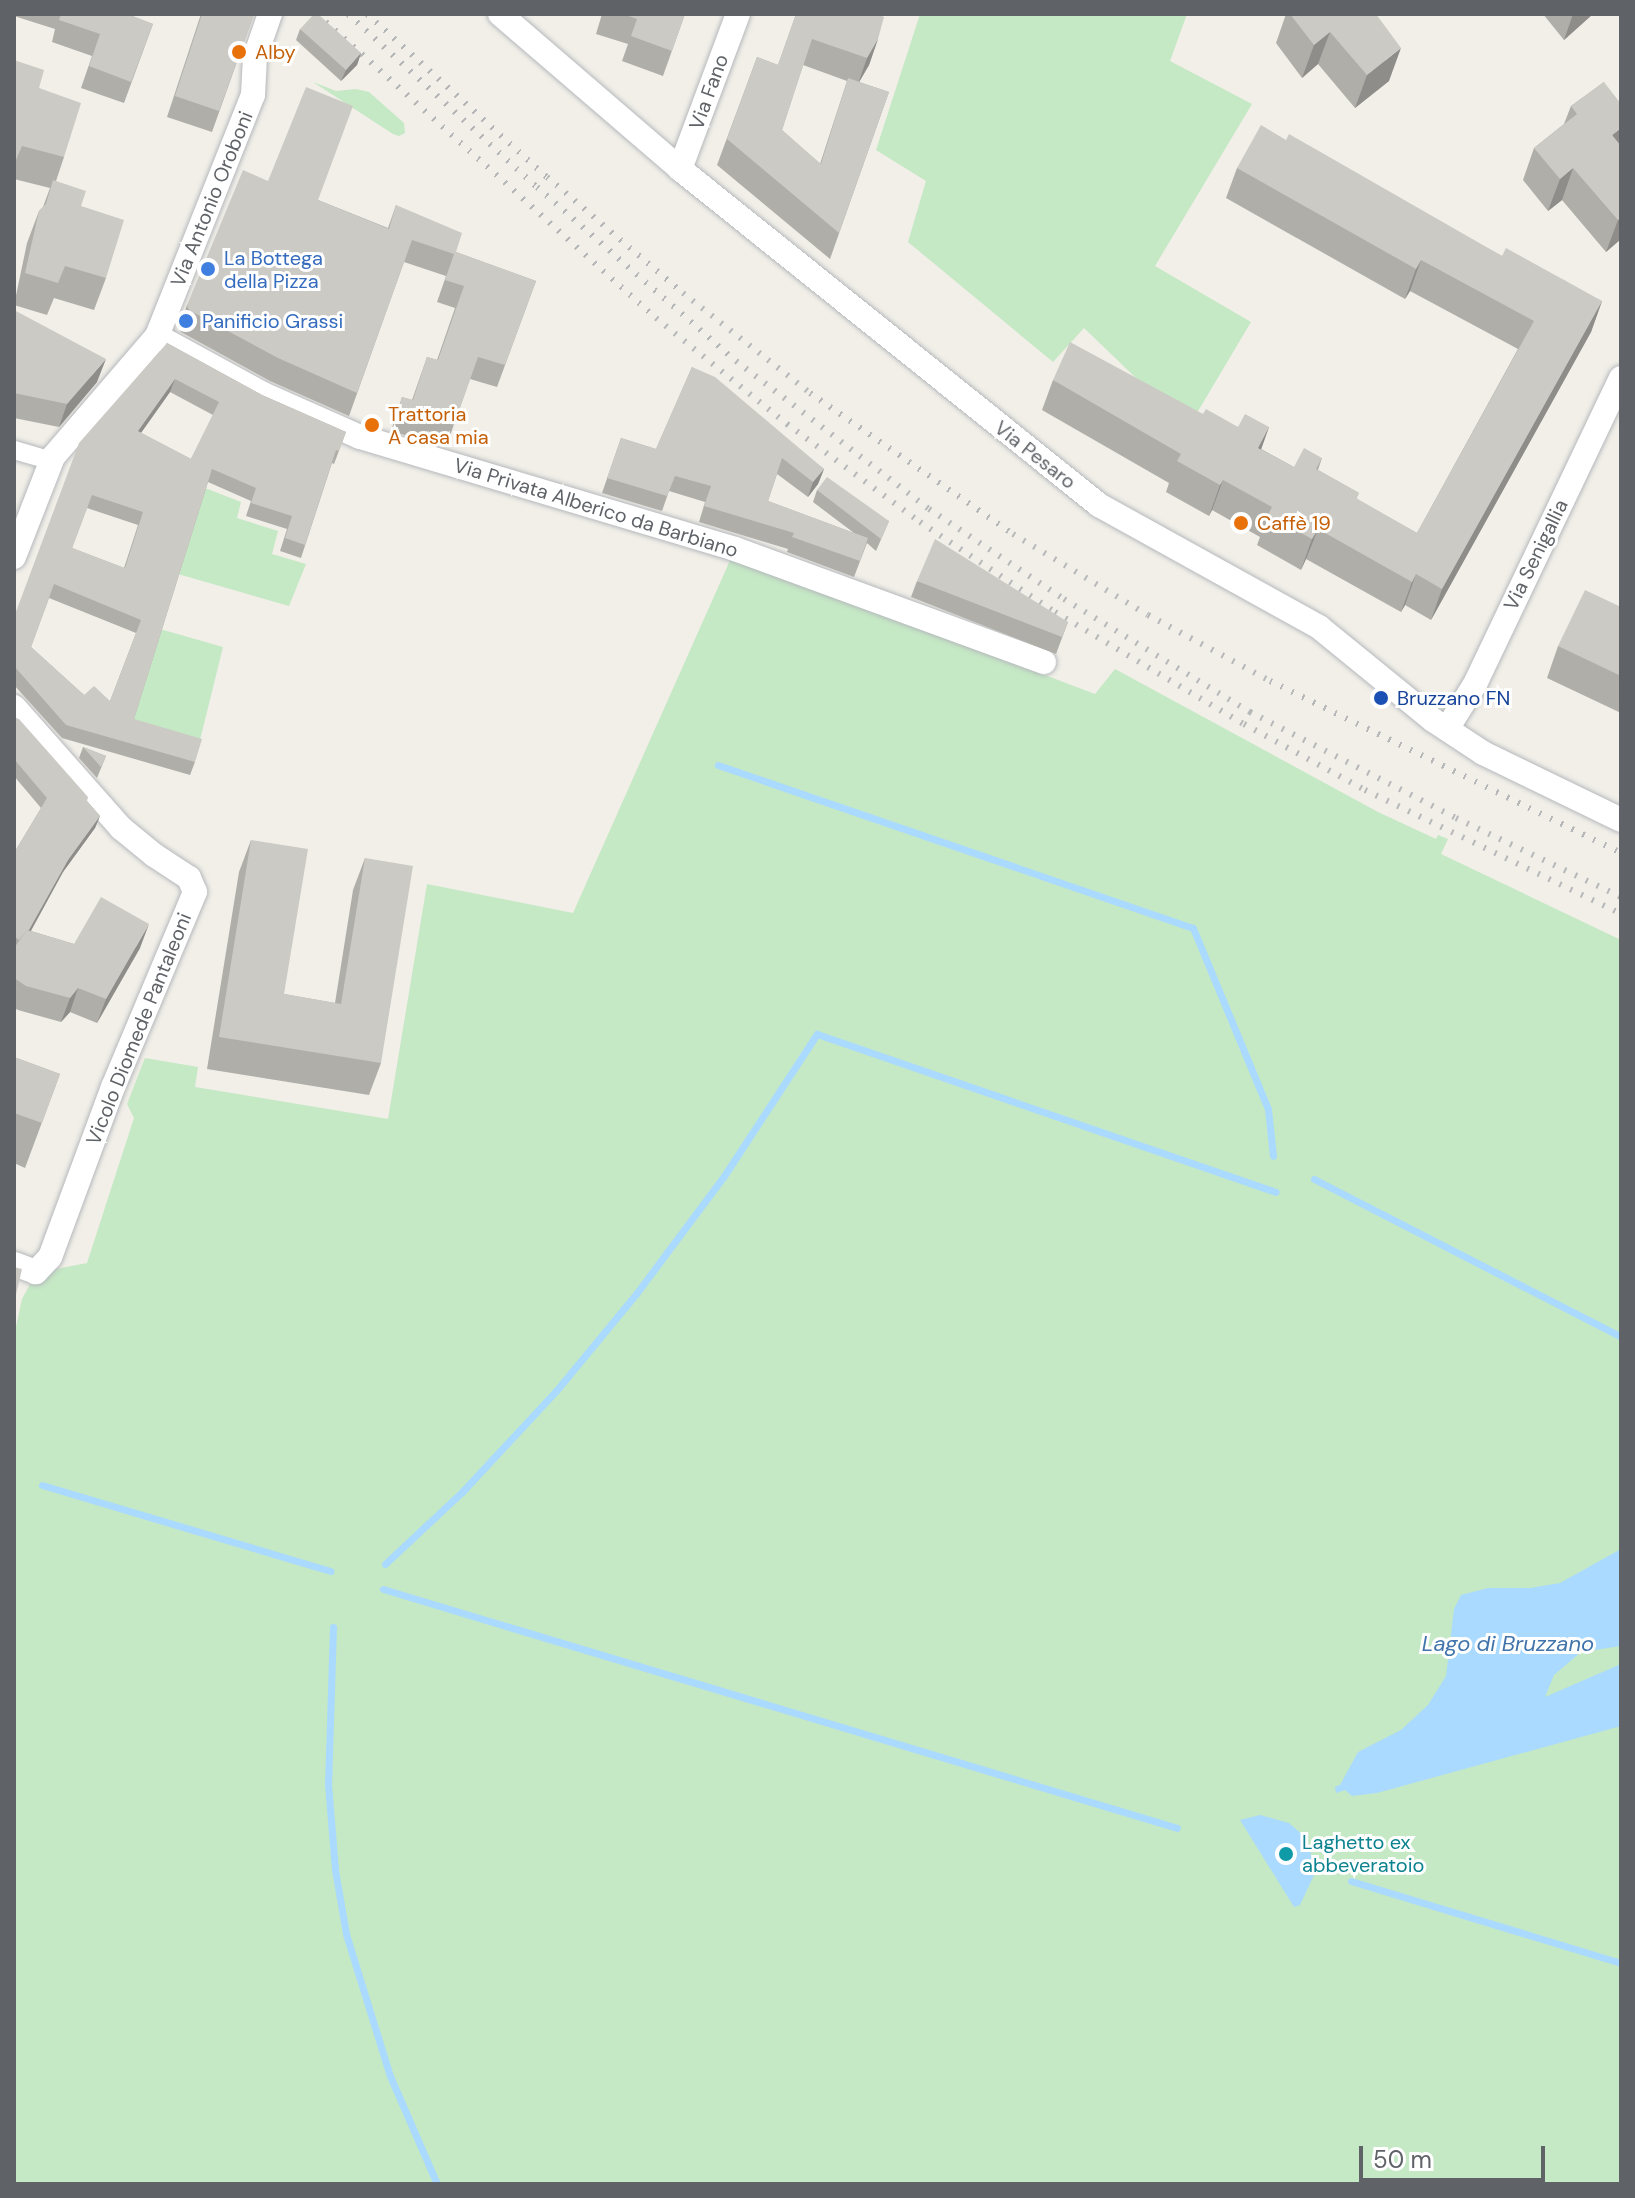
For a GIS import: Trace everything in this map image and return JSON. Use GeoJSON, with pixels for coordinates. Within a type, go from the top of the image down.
{"type":"FeatureCollection","features":[{"type":"Feature","properties":{"kind":"street","name":"Via Antonio Oroboni"},"geometry":{"type":"LineString","coordinates":[[14,557],[53,457],[157,336],[253,95],[255,57],[270,14]]}},
{"type":"Feature","properties":{"kind":"street","name":"Via Pesaro"},"geometry":{"type":"LineString","coordinates":[[500,14],[680,169],[1099,505],[1319,627],[1447,729],[1483,753],[1621,820]]}},
{"type":"Feature","properties":{"kind":"street","name":"Via Fano"},"geometry":{"type":"LineString","coordinates":[[680,169],[738,14]]}},
{"type":"Feature","properties":{"kind":"street","name":"Via Privata Alberico da Barbiano"},"geometry":{"type":"LineString","coordinates":[[157,336],[263,394],[360,437],[735,549],[1044,662]]}},
{"type":"Feature","properties":{"kind":"street","name":"Via Senigallia"},"geometry":{"type":"LineString","coordinates":[[1447,729],[1475,684],[1621,378]]}},
{"type":"Feature","properties":{"kind":"street"},"geometry":{"type":"LineString","coordinates":[[14,450],[45,459],[53,457]]}},
{"type":"Feature","properties":{"kind":"street","name":"Vicolo Diomede Pantaleoni"},"geometry":{"type":"LineString","coordinates":[[14,707],[121,828],[189,878],[195,892],[118,1072],[50,1257],[25,1268]]}},
{"type":"Feature","properties":{"kind":"green space"},"geometry":{"type":"Polygon","coordinates":[[[920,14],[1187,14],[1170,61],[1252,104],[1155,266],[1251,322],[1188,428],[1084,328],[1053,362],[908,242],[926,181],[876,150],[920,14]]]}},
{"type":"Feature","properties":{"kind":"green space"},"geometry":{"type":"Polygon","coordinates":[[[313,82],[336,91],[356,89],[369,92],[404,123],[405,133],[399,136],[393,134],[313,82]]]}},
{"type":"Feature","properties":{"kind":"green space"},"geometry":{"type":"Polygon","coordinates":[[[205,488],[241,502],[237,518],[278,531],[272,554],[306,564],[289,606],[178,574],[205,488]]]}},
{"type":"Feature","properties":{"kind":"green space"},"geometry":{"type":"Polygon","coordinates":[[[732,556],[1095,694],[1115,669],[1378,812],[1436,839],[1438,835],[1448,839],[1441,854],[1621,940],[1621,2184],[14,2184],[14,1336],[22,1299],[36,1273],[87,1263],[134,1118],[127,1104],[145,1058],[198,1067],[195,1087],[388,1119],[427,884],[573,913],[732,556]]]}},
{"type":"Feature","properties":{"kind":"green space"},"geometry":{"type":"Polygon","coordinates":[[[160,629],[223,647],[197,752],[130,732],[160,629]]]}},
{"type":"Feature","properties":{"kind":"water","name":"Lago di Bruzzano"},"geometry":{"type":"Polygon","coordinates":[[[1621,1549],[1621,1646],[1581,1652],[1554,1675],[1545,1697],[1621,1664],[1621,1726],[1377,1793],[1352,1796],[1345,1790],[1336,1793],[1335,1787],[1340,1785],[1358,1752],[1401,1730],[1428,1705],[1446,1676],[1454,1609],[1461,1595],[1488,1588],[1530,1588],[1560,1583],[1621,1549]]]}},
{"type":"Feature","properties":{"kind":"water"},"geometry":{"type":"Polygon","coordinates":[[[1260,1815],[1289,1823],[1304,1836],[1310,1849],[1314,1875],[1300,1905],[1294,1907],[1240,1820],[1260,1815]]]}},
{"type":"Feature","properties":{"kind":"building"},"geometry":{"type":"Polygon","coordinates":[[[61,14],[127,14],[153,24],[131,82],[89,66],[100,34],[59,20],[61,14]]]}},
{"type":"Feature","properties":{"kind":"building"},"geometry":{"type":"Polygon","coordinates":[[[202,14],[254,14],[219,111],[175,96],[202,14]]]}},
{"type":"Feature","properties":{"kind":"building"},"geometry":{"type":"Polygon","coordinates":[[[314,14],[318,14],[361,53],[346,70],[300,29],[314,14]]]}},
{"type":"Feature","properties":{"kind":"building"},"geometry":{"type":"Polygon","coordinates":[[[623,14],[685,14],[672,51],[631,36],[637,19],[623,14]]]}},
{"type":"Feature","properties":{"kind":"building"},"geometry":{"type":"Polygon","coordinates":[[[796,14],[877,14],[884,17],[878,39],[867,58],[812,39],[782,130],[821,164],[848,78],[889,92],[839,233],[727,139],[757,57],[778,65],[796,14]]]}},
{"type":"Feature","properties":{"kind":"building"},"geometry":{"type":"Polygon","coordinates":[[[1290,14],[1376,14],[1401,48],[1367,75],[1330,32],[1314,45],[1290,14]]]}},
{"type":"Feature","properties":{"kind":"building"},"geometry":{"type":"Polygon","coordinates":[[[14,60],[44,70],[39,88],[81,103],[64,157],[22,146],[14,160],[14,60]]]}},
{"type":"Feature","properties":{"kind":"building"},"geometry":{"type":"Polygon","coordinates":[[[1604,82],[1621,104],[1621,128],[1612,135],[1621,146],[1621,217],[1618,220],[1573,168],[1560,179],[1534,148],[1577,114],[1571,106],[1604,82]]]}},
{"type":"Feature","properties":{"kind":"building"},"geometry":{"type":"Polygon","coordinates":[[[306,87],[353,106],[318,200],[389,229],[396,205],[462,233],[456,252],[536,281],[505,365],[478,357],[454,425],[399,408],[402,397],[413,400],[427,357],[438,360],[464,286],[445,280],[454,254],[412,240],[357,393],[278,358],[189,310],[187,305],[243,170],[268,181],[306,87]]]}},
{"type":"Feature","properties":{"kind":"building"},"geometry":{"type":"Polygon","coordinates":[[[1261,125],[1286,140],[1289,134],[1502,256],[1506,248],[1602,301],[1442,589],[1416,574],[1412,582],[1318,529],[1312,539],[1268,515],[1272,507],[1223,480],[1220,485],[1177,461],[1181,454],[1053,380],[1070,342],[1203,414],[1206,409],[1238,427],[1245,414],[1269,427],[1258,448],[1294,467],[1304,448],[1322,458],[1316,469],[1359,493],[1356,498],[1417,533],[1534,321],[1421,260],[1416,269],[1237,168],[1261,125]]]}},
{"type":"Feature","properties":{"kind":"building"},"geometry":{"type":"Polygon","coordinates":[[[53,180],[86,191],[81,206],[124,220],[106,278],[65,266],[58,283],[25,273],[39,211],[46,204],[53,180]]]}},
{"type":"Feature","properties":{"kind":"building"},"geometry":{"type":"Polygon","coordinates":[[[14,310],[106,359],[67,404],[14,393],[14,310]]]}},
{"type":"Feature","properties":{"kind":"building"},"geometry":{"type":"Polygon","coordinates":[[[167,343],[262,395],[346,432],[339,451],[336,450],[305,545],[285,538],[292,516],[251,503],[256,488],[212,469],[134,719],[202,739],[195,762],[66,725],[14,666],[14,617],[79,443],[167,343]],[[175,379],[138,431],[191,459],[219,402],[175,379]],[[92,495],[72,548],[125,568],[143,512],[92,495]],[[54,584],[31,647],[84,695],[94,686],[110,701],[141,620],[54,584]]]}},
{"type":"Feature","properties":{"kind":"building"},"geometry":{"type":"Polygon","coordinates":[[[692,367],[715,377],[824,469],[813,482],[782,458],[768,501],[868,538],[860,561],[792,537],[794,533],[704,506],[711,486],[675,476],[667,496],[607,478],[621,438],[656,449],[692,367]]]}},
{"type":"Feature","properties":{"kind":"building"},"geometry":{"type":"Polygon","coordinates":[[[827,477],[889,521],[881,539],[817,490],[827,477]]]}},
{"type":"Feature","properties":{"kind":"building"},"geometry":{"type":"Polygon","coordinates":[[[935,539],[1068,622],[1062,637],[917,581],[935,539]]]}},
{"type":"Feature","properties":{"kind":"building"},"geometry":{"type":"Polygon","coordinates":[[[1585,590],[1621,607],[1621,676],[1558,646],[1585,590]]]}},
{"type":"Feature","properties":{"kind":"building"},"geometry":{"type":"Polygon","coordinates":[[[14,717],[88,797],[87,801],[100,816],[68,860],[29,930],[19,940],[14,936],[14,853],[47,798],[14,759],[14,717]]]}},
{"type":"Feature","properties":{"kind":"building"},"geometry":{"type":"Polygon","coordinates":[[[83,747],[106,756],[101,767],[83,747]]]}},
{"type":"Feature","properties":{"kind":"building"},"geometry":{"type":"Polygon","coordinates":[[[251,840],[308,849],[284,994],[341,1004],[365,858],[413,866],[381,1063],[219,1037],[251,840]]]}},
{"type":"Feature","properties":{"kind":"building"},"geometry":{"type":"Polygon","coordinates":[[[101,897],[149,924],[106,999],[78,988],[70,998],[26,986],[14,978],[14,948],[27,930],[74,944],[101,897]]]}},
{"type":"Feature","properties":{"kind":"building"},"geometry":{"type":"Polygon","coordinates":[[[14,1057],[60,1074],[42,1123],[14,1113],[14,1057]]]}},
{"type":"Feature","properties":{"kind":"building"},"geometry":{"type":"Polygon","coordinates":[[[14,1267],[22,1269],[14,1303],[14,1267]]]}},
{"type":"Feature","properties":{"kind":"waterway"},"geometry":{"type":"LineString","coordinates":[[718,765],[1193,928],[1268,1109],[1273,1156]]}},
{"type":"Feature","properties":{"kind":"waterway"},"geometry":{"type":"LineString","coordinates":[[385,1564],[462,1492],[556,1391],[636,1294],[724,1176],[817,1034],[1276,1192]]}},
{"type":"Feature","properties":{"kind":"waterway"},"geometry":{"type":"LineString","coordinates":[[1314,1179],[1621,1337]]}},
{"type":"Feature","properties":{"kind":"waterway"},"geometry":{"type":"LineString","coordinates":[[42,1485],[330,1571]]}},
{"type":"Feature","properties":{"kind":"waterway"},"geometry":{"type":"LineString","coordinates":[[383,1589],[1177,1828]]}},
{"type":"Feature","properties":{"kind":"waterway"},"geometry":{"type":"LineString","coordinates":[[333,1627],[328,1784],[335,1870],[346,1934],[390,2076],[437,2184]]}},
{"type":"Feature","properties":{"kind":"waterway"},"geometry":{"type":"LineString","coordinates":[[1351,1881],[1621,1963]]}},
{"type":"Feature","properties":{"kind":"railway"},"geometry":{"type":"LineString","coordinates":[[317,14],[656,318],[787,424],[920,522],[1055,612],[1244,724],[1365,790],[1621,914]]}},
{"type":"Feature","properties":{"kind":"railway"},"geometry":{"type":"LineString","coordinates":[[348,14],[537,187],[736,361],[929,509],[1064,599],[1250,712],[1456,818],[1621,897]]}},
{"type":"Feature","properties":{"kind":"railway"},"geometry":{"type":"LineString","coordinates":[[367,14],[547,177],[683,293],[810,393],[1013,534],[1148,615],[1270,681],[1621,853]]}},
{"type":"Feature","properties":{"kind":"place","name":"Alby"},"geometry":{"type":"Point","coordinates":[239,52]}},
{"type":"Feature","properties":{"kind":"place","name":"La Bottega della Pizza"},"geometry":{"type":"Point","coordinates":[208,269]}},
{"type":"Feature","properties":{"kind":"place","name":"Panificio Grassi"},"geometry":{"type":"Point","coordinates":[186,321]}},
{"type":"Feature","properties":{"kind":"place","name":"Trattoria A casa mia"},"geometry":{"type":"Point","coordinates":[372,425]}},
{"type":"Feature","properties":{"kind":"place","name":"Caffè 19"},"geometry":{"type":"Point","coordinates":[1241,523]}},
{"type":"Feature","properties":{"kind":"place","name":"Bruzzano FN"},"geometry":{"type":"Point","coordinates":[1381,698]}},
{"type":"Feature","properties":{"kind":"place","name":"Laghetto ex abbeveratoio"},"geometry":{"type":"Point","coordinates":[1286,1854]}}]}
